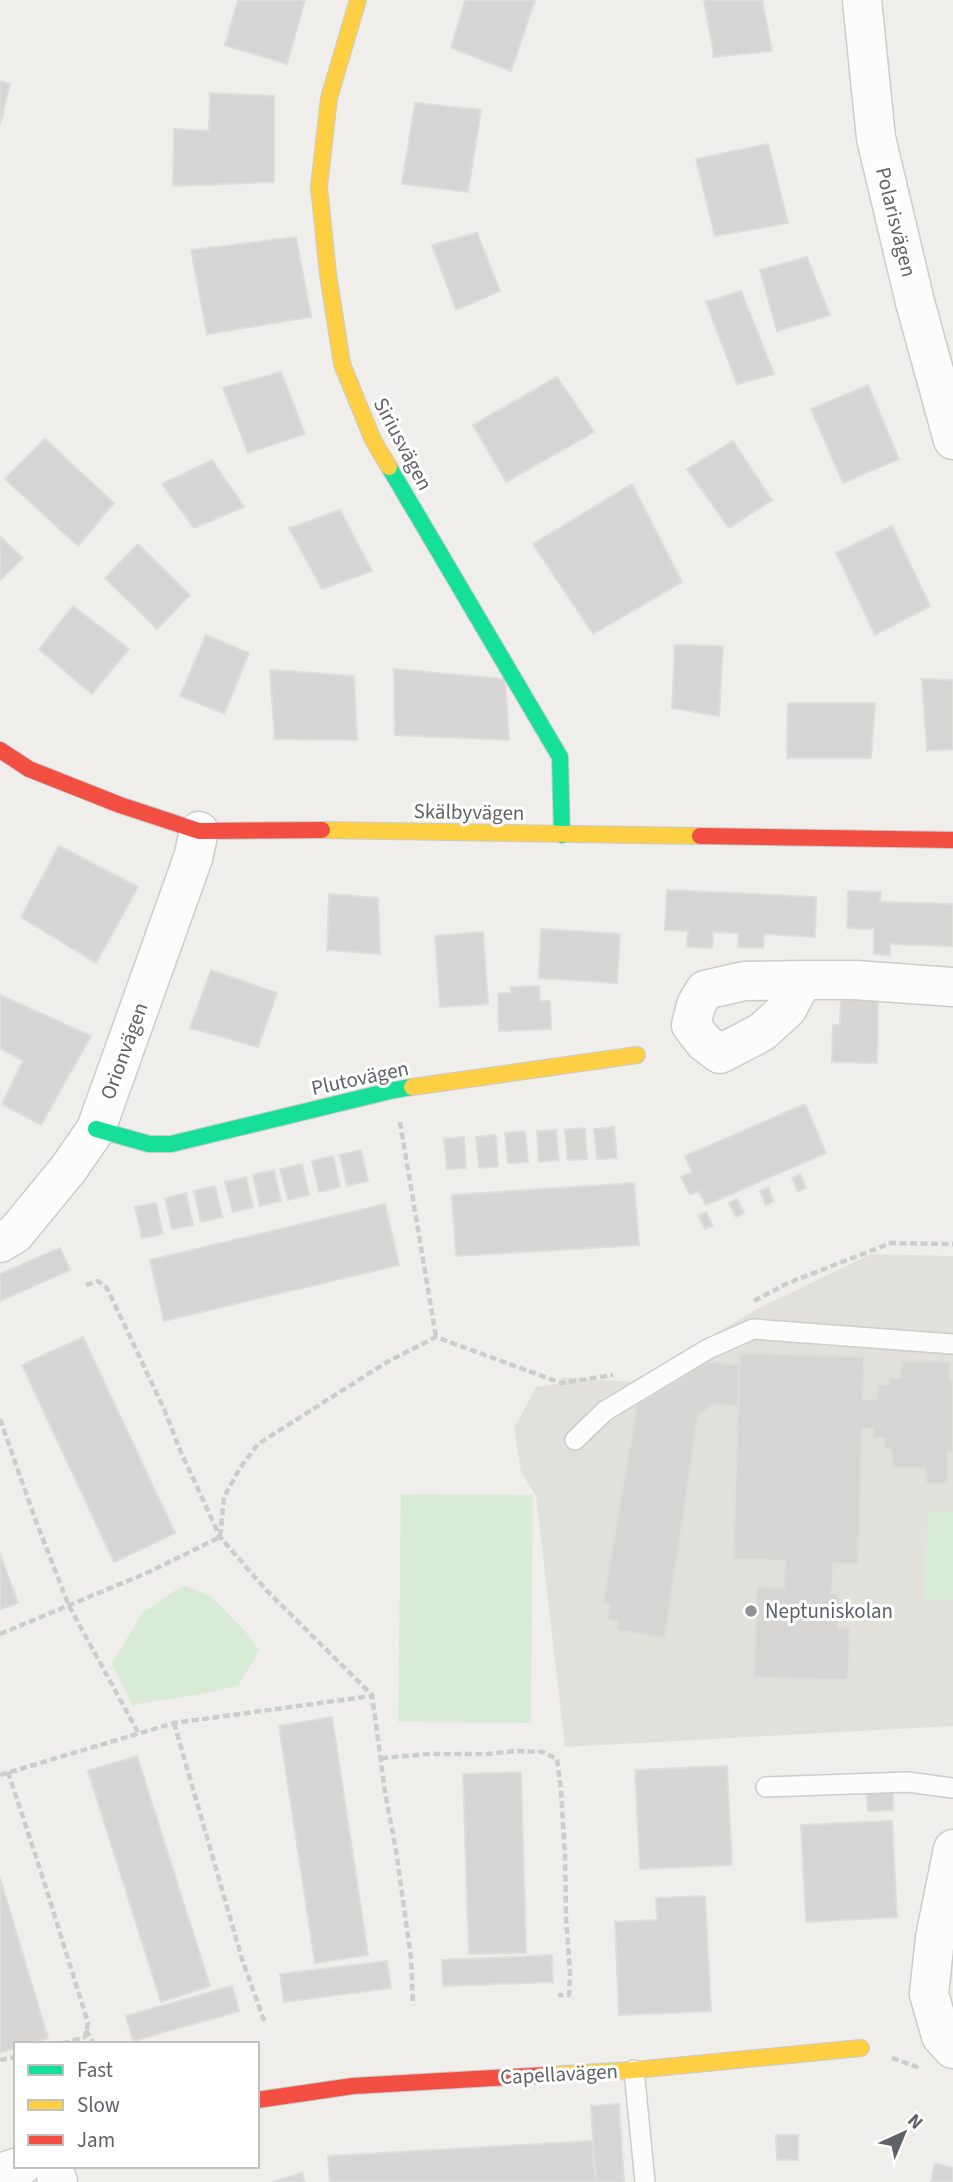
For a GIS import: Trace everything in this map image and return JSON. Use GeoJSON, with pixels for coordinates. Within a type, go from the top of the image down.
{"type":"FeatureCollection","features":[{"type":"Feature","properties":{"kind":"street","name":"Siriusvägen"},"geometry":{"type":"LineString","coordinates":[[358,0],[329,99],[319,187],[328,274],[342,364],[373,440],[560,757],[562,835]]}},
{"type":"Feature","properties":{"kind":"street","name":"Polarisvägen"},"geometry":{"type":"LineString","coordinates":[[862,0],[876,138],[915,302],[953,440]]}},
{"type":"Feature","properties":{"kind":"street","name":"Skälbyvägen"},"geometry":{"type":"LineString","coordinates":[[0,750],[29,769],[120,805],[199,831],[351,830],[953,840]]}},
{"type":"Feature","properties":{"kind":"street","name":"Orionvägen"},"geometry":{"type":"LineString","coordinates":[[0,1242],[15,1234],[69,1168],[96,1129],[193,858],[199,831]]}},
{"type":"Feature","properties":{"kind":"street"},"geometry":{"type":"LineString","coordinates":[[803,980],[855,980],[953,987]]}},
{"type":"Feature","properties":{"kind":"street","name":"Plutovägen"},"geometry":{"type":"LineString","coordinates":[[96,1129],[149,1144],[171,1144],[394,1090],[637,1055]]}},
{"type":"Feature","properties":{"kind":"street"},"geometry":{"type":"LineString","coordinates":[[942,2058],[942,2036],[929,1994],[935,1938],[953,1849]]}},
{"type":"Feature","properties":{"kind":"street","name":"Capellavägen"},"geometry":{"type":"LineString","coordinates":[[259,2100],[353,2086],[634,2070],[861,2048]]}},
{"type":"Feature","properties":{"kind":"lane"},"geometry":{"type":"LineString","coordinates":[[575,1440],[605,1411],[708,1349],[753,1329],[953,1344]]}},
{"type":"Feature","properties":{"kind":"lane"},"geometry":{"type":"LineString","coordinates":[[766,1787],[908,1782],[953,1788]]}},
{"type":"Feature","properties":{"kind":"lane"},"geometry":{"type":"LineString","coordinates":[[634,2070],[645,2182]]}},
{"type":"Feature","properties":{"kind":"path"},"geometry":{"type":"LineString","coordinates":[[394,1090],[436,1337]]}},
{"type":"Feature","properties":{"kind":"path"},"geometry":{"type":"LineString","coordinates":[[751,1303],[788,1283],[891,1243],[953,1244]]}},
{"type":"Feature","properties":{"kind":"path"},"geometry":{"type":"LineString","coordinates":[[86,1285],[98,1281],[107,1288],[220,1537],[267,1591],[372,1695],[411,1958],[413,2005]]}},
{"type":"Feature","properties":{"kind":"path"},"geometry":{"type":"LineString","coordinates":[[220,1537],[224,1497],[240,1468],[258,1444],[387,1362],[436,1337],[561,1383],[618,1374]]}},
{"type":"Feature","properties":{"kind":"path"},"geometry":{"type":"LineString","coordinates":[[0,1419],[69,1606],[139,1734]]}},
{"type":"Feature","properties":{"kind":"path"},"geometry":{"type":"LineString","coordinates":[[0,1634],[149,1572],[220,1537]]}},
{"type":"Feature","properties":{"kind":"path"},"geometry":{"type":"LineString","coordinates":[[0,1775],[174,1723],[372,1695]]}},
{"type":"Feature","properties":{"kind":"path"},"geometry":{"type":"LineString","coordinates":[[174,1723],[242,1959],[265,2023]]}},
{"type":"Feature","properties":{"kind":"path"},"geometry":{"type":"LineString","coordinates":[[381,1758],[517,1751],[543,1752],[556,1759],[562,1817],[570,1973],[569,1995],[558,1996]]}},
{"type":"Feature","properties":{"kind":"path"},"geometry":{"type":"LineString","coordinates":[[8,1772],[88,2023],[85,2037],[68,2042]]}},
{"type":"Feature","properties":{"kind":"path"},"geometry":{"type":"LineString","coordinates":[[86,2031],[93,2042]]}},
{"type":"Feature","properties":{"kind":"path"},"geometry":{"type":"LineString","coordinates":[[861,2048],[919,2068],[942,2058]]}},
{"type":"Feature","properties":{"kind":"shaded area","name":"Neptuniskolan"},"geometry":{"type":"Polygon","coordinates":[[[871,1254],[953,1256],[953,1726],[565,1747],[536,1496],[521,1472],[514,1428],[536,1387],[560,1383],[561,1377],[632,1382],[759,1308],[871,1254]]]}},
{"type":"Feature","properties":{"kind":"green space"},"geometry":{"type":"Polygon","coordinates":[[[401,1494],[533,1495],[531,1723],[398,1722],[401,1494]]]}},
{"type":"Feature","properties":{"kind":"green space"},"geometry":{"type":"Polygon","coordinates":[[[928,1511],[953,1512],[953,1600],[924,1599],[928,1511]]]}},
{"type":"Feature","properties":{"kind":"green space"},"geometry":{"type":"Polygon","coordinates":[[[183,1585],[211,1596],[259,1650],[239,1685],[132,1705],[112,1663],[143,1612],[183,1585]]]}},
{"type":"Feature","properties":{"kind":"building"},"geometry":{"type":"Polygon","coordinates":[[[238,0],[305,0],[287,64],[225,45],[238,0]]]}},
{"type":"Feature","properties":{"kind":"building"},"geometry":{"type":"Polygon","coordinates":[[[465,0],[535,0],[511,71],[451,48],[465,0]]]}},
{"type":"Feature","properties":{"kind":"building"},"geometry":{"type":"Polygon","coordinates":[[[704,0],[762,0],[772,51],[714,57],[704,0]]]}},
{"type":"Feature","properties":{"kind":"building"},"geometry":{"type":"Polygon","coordinates":[[[0,81],[10,84],[0,125],[0,81]]]}},
{"type":"Feature","properties":{"kind":"building"},"geometry":{"type":"Polygon","coordinates":[[[210,93],[274,96],[274,182],[173,186],[174,129],[209,131],[210,93]]]}},
{"type":"Feature","properties":{"kind":"building"},"geometry":{"type":"Polygon","coordinates":[[[415,103],[481,110],[468,192],[402,184],[415,103]]]}},
{"type":"Feature","properties":{"kind":"building"},"geometry":{"type":"Polygon","coordinates":[[[768,144],[788,223],[715,236],[696,159],[768,144]]]}},
{"type":"Feature","properties":{"kind":"building"},"geometry":{"type":"Polygon","coordinates":[[[477,233],[500,291],[456,310],[432,245],[477,233]]]}},
{"type":"Feature","properties":{"kind":"building"},"geometry":{"type":"Polygon","coordinates":[[[296,237],[311,317],[207,334],[191,250],[296,237]]]}},
{"type":"Feature","properties":{"kind":"building"},"geometry":{"type":"Polygon","coordinates":[[[807,257],[830,315],[777,331],[760,270],[807,257]]]}},
{"type":"Feature","properties":{"kind":"building"},"geometry":{"type":"Polygon","coordinates":[[[741,291],[774,374],[737,384],[706,302],[741,291]]]}},
{"type":"Feature","properties":{"kind":"building"},"geometry":{"type":"Polygon","coordinates":[[[281,372],[305,434],[248,453],[223,388],[281,372]]]}},
{"type":"Feature","properties":{"kind":"building"},"geometry":{"type":"Polygon","coordinates":[[[557,377],[594,432],[506,482],[473,425],[557,377]]]}},
{"type":"Feature","properties":{"kind":"building"},"geometry":{"type":"Polygon","coordinates":[[[868,385],[899,459],[843,483],[811,409],[868,385]]]}},
{"type":"Feature","properties":{"kind":"building"},"geometry":{"type":"Polygon","coordinates":[[[45,439],[114,503],[78,546],[5,479],[45,439]]]}},
{"type":"Feature","properties":{"kind":"building"},"geometry":{"type":"Polygon","coordinates":[[[733,441],[772,500],[729,528],[687,469],[733,441]]]}},
{"type":"Feature","properties":{"kind":"building"},"geometry":{"type":"Polygon","coordinates":[[[212,460],[244,507],[194,528],[162,484],[212,460]]]}},
{"type":"Feature","properties":{"kind":"building"},"geometry":{"type":"Polygon","coordinates":[[[632,484],[682,582],[593,634],[533,544],[632,484]]]}},
{"type":"Feature","properties":{"kind":"building"},"geometry":{"type":"Polygon","coordinates":[[[340,510],[372,571],[322,589],[289,528],[340,510]]]}},
{"type":"Feature","properties":{"kind":"building"},"geometry":{"type":"Polygon","coordinates":[[[892,526],[930,606],[875,635],[836,553],[892,526]]]}},
{"type":"Feature","properties":{"kind":"building"},"geometry":{"type":"Polygon","coordinates":[[[0,536],[23,558],[0,580],[0,536]]]}},
{"type":"Feature","properties":{"kind":"building"},"geometry":{"type":"Polygon","coordinates":[[[138,544],[190,595],[157,629],[105,578],[138,544]]]}},
{"type":"Feature","properties":{"kind":"building"},"geometry":{"type":"Polygon","coordinates":[[[73,606],[129,649],[92,694],[39,649],[73,606]]]}},
{"type":"Feature","properties":{"kind":"building"},"geometry":{"type":"Polygon","coordinates":[[[206,635],[249,653],[224,714],[180,696],[206,635]]]}},
{"type":"Feature","properties":{"kind":"building"},"geometry":{"type":"Polygon","coordinates":[[[675,645],[723,646],[719,716],[672,708],[675,645]]]}},
{"type":"Feature","properties":{"kind":"building"},"geometry":{"type":"Polygon","coordinates":[[[394,669],[505,679],[509,740],[395,735],[394,669]]]}},
{"type":"Feature","properties":{"kind":"building"},"geometry":{"type":"Polygon","coordinates":[[[270,670],[354,676],[357,740],[275,739],[270,670]]]}},
{"type":"Feature","properties":{"kind":"building"},"geometry":{"type":"Polygon","coordinates":[[[922,679],[953,680],[953,749],[927,751],[922,679]]]}},
{"type":"Feature","properties":{"kind":"building"},"geometry":{"type":"Polygon","coordinates":[[[788,703],[875,703],[871,758],[787,758],[788,703]]]}},
{"type":"Feature","properties":{"kind":"building"},"geometry":{"type":"Polygon","coordinates":[[[59,846],[138,887],[96,963],[21,917],[59,846]]]}},
{"type":"Feature","properties":{"kind":"building"},"geometry":{"type":"Polygon","coordinates":[[[667,890],[816,897],[815,937],[764,934],[763,948],[738,947],[739,933],[713,932],[712,948],[687,947],[688,931],[665,930],[667,890]]]}},
{"type":"Feature","properties":{"kind":"building"},"geometry":{"type":"Polygon","coordinates":[[[848,891],[881,892],[880,902],[953,904],[953,946],[890,944],[890,955],[874,954],[874,929],[847,928],[848,891]]]}},
{"type":"Feature","properties":{"kind":"building"},"geometry":{"type":"Polygon","coordinates":[[[329,894],[378,898],[380,954],[327,950],[329,894]]]}},
{"type":"Feature","properties":{"kind":"building"},"geometry":{"type":"Polygon","coordinates":[[[541,929],[620,934],[617,983],[539,978],[541,929]]]}},
{"type":"Feature","properties":{"kind":"building"},"geometry":{"type":"Polygon","coordinates":[[[483,932],[488,1004],[440,1007],[435,936],[483,932]]]}},
{"type":"Feature","properties":{"kind":"building"},"geometry":{"type":"Polygon","coordinates":[[[211,970],[277,993],[258,1047],[190,1028],[211,970]]]}},
{"type":"Feature","properties":{"kind":"building"},"geometry":{"type":"Polygon","coordinates":[[[539,986],[540,1001],[550,1001],[551,1029],[499,1031],[498,994],[511,993],[511,987],[539,986]]]}},
{"type":"Feature","properties":{"kind":"building"},"geometry":{"type":"Polygon","coordinates":[[[0,995],[91,1036],[41,1125],[2,1104],[23,1061],[0,1048],[0,995]]]}},
{"type":"Feature","properties":{"kind":"building"},"geometry":{"type":"Polygon","coordinates":[[[841,999],[878,1000],[877,1063],[832,1062],[833,1025],[840,1025],[841,999]]]}},
{"type":"Feature","properties":{"kind":"building"},"geometry":{"type":"Polygon","coordinates":[[[805,1104],[826,1153],[706,1205],[699,1191],[690,1195],[681,1177],[692,1172],[685,1156],[805,1104]]]}},
{"type":"Feature","properties":{"kind":"building"},"geometry":{"type":"Polygon","coordinates":[[[614,1127],[617,1158],[597,1159],[594,1129],[614,1127]]]}},
{"type":"Feature","properties":{"kind":"building"},"geometry":{"type":"Polygon","coordinates":[[[585,1128],[587,1159],[568,1160],[565,1130],[585,1128]]]}},
{"type":"Feature","properties":{"kind":"building"},"geometry":{"type":"Polygon","coordinates":[[[556,1130],[559,1160],[539,1162],[537,1131],[556,1130]]]}},
{"type":"Feature","properties":{"kind":"building"},"geometry":{"type":"Polygon","coordinates":[[[525,1131],[528,1162],[508,1163],[505,1133],[525,1131]]]}},
{"type":"Feature","properties":{"kind":"building"},"geometry":{"type":"Polygon","coordinates":[[[496,1135],[498,1166],[479,1168],[476,1137],[496,1135]]]}},
{"type":"Feature","properties":{"kind":"building"},"geometry":{"type":"Polygon","coordinates":[[[464,1137],[466,1168],[447,1169],[444,1139],[464,1137]]]}},
{"type":"Feature","properties":{"kind":"building"},"geometry":{"type":"Polygon","coordinates":[[[361,1150],[368,1181],[347,1186],[340,1155],[361,1150]]]}},
{"type":"Feature","properties":{"kind":"building"},"geometry":{"type":"Polygon","coordinates":[[[333,1156],[340,1187],[319,1192],[312,1161],[333,1156]]]}},
{"type":"Feature","properties":{"kind":"building"},"geometry":{"type":"Polygon","coordinates":[[[302,1164],[309,1195],[288,1200],[280,1169],[302,1164]]]}},
{"type":"Feature","properties":{"kind":"building"},"geometry":{"type":"Polygon","coordinates":[[[274,1170],[281,1201],[260,1206],[253,1175],[274,1170]]]}},
{"type":"Feature","properties":{"kind":"building"},"geometry":{"type":"Polygon","coordinates":[[[800,1174],[806,1188],[798,1192],[792,1178],[800,1174]]]}},
{"type":"Feature","properties":{"kind":"building"},"geometry":{"type":"Polygon","coordinates":[[[246,1177],[253,1207],[233,1212],[225,1182],[246,1177]]]}},
{"type":"Feature","properties":{"kind":"building"},"geometry":{"type":"Polygon","coordinates":[[[634,1183],[639,1245],[456,1256],[452,1195],[634,1183]]]}},
{"type":"Feature","properties":{"kind":"building"},"geometry":{"type":"Polygon","coordinates":[[[215,1186],[222,1217],[201,1222],[194,1191],[215,1186]]]}},
{"type":"Feature","properties":{"kind":"building"},"geometry":{"type":"Polygon","coordinates":[[[768,1187],[774,1201],[766,1205],[760,1191],[768,1187]]]}},
{"type":"Feature","properties":{"kind":"building"},"geometry":{"type":"Polygon","coordinates":[[[186,1193],[193,1225],[172,1229],[165,1198],[186,1193]]]}},
{"type":"Feature","properties":{"kind":"building"},"geometry":{"type":"Polygon","coordinates":[[[737,1199],[744,1213],[736,1217],[729,1203],[737,1199]]]}},
{"type":"Feature","properties":{"kind":"building"},"geometry":{"type":"Polygon","coordinates":[[[156,1203],[163,1234],[142,1238],[135,1207],[156,1203]]]}},
{"type":"Feature","properties":{"kind":"building"},"geometry":{"type":"Polygon","coordinates":[[[385,1204],[399,1265],[164,1321],[150,1260],[385,1204]]]}},
{"type":"Feature","properties":{"kind":"building"},"geometry":{"type":"Polygon","coordinates":[[[706,1212],[713,1226],[705,1229],[698,1216],[706,1212]]]}},
{"type":"Feature","properties":{"kind":"building"},"geometry":{"type":"Polygon","coordinates":[[[60,1248],[70,1270],[0,1301],[0,1274],[60,1248]]]}},
{"type":"Feature","properties":{"kind":"building"},"geometry":{"type":"Polygon","coordinates":[[[83,1337],[175,1533],[114,1562],[22,1365],[83,1337]]]}},
{"type":"Feature","properties":{"kind":"building"},"geometry":{"type":"Polygon","coordinates":[[[740,1353],[864,1357],[863,1399],[877,1400],[877,1384],[889,1384],[889,1378],[901,1378],[901,1361],[950,1362],[950,1380],[953,1380],[953,1452],[948,1451],[947,1484],[926,1483],[926,1468],[892,1467],[892,1450],[885,1449],[885,1438],[873,1438],[873,1429],[862,1429],[858,1564],[833,1563],[832,1593],[839,1593],[838,1628],[850,1628],[848,1680],[754,1677],[757,1587],[784,1588],[785,1561],[733,1559],[740,1353]]]}},
{"type":"Feature","properties":{"kind":"building"},"geometry":{"type":"Polygon","coordinates":[[[709,1362],[739,1365],[738,1406],[715,1404],[698,1415],[665,1638],[617,1630],[618,1621],[607,1619],[610,1605],[603,1603],[637,1405],[709,1362]]]}},
{"type":"Feature","properties":{"kind":"building"},"geometry":{"type":"Polygon","coordinates":[[[0,1554],[18,1603],[0,1610],[0,1554]]]}},
{"type":"Feature","properties":{"kind":"building"},"geometry":{"type":"Polygon","coordinates":[[[332,1717],[368,1955],[315,1963],[279,1726],[332,1717]]]}},
{"type":"Feature","properties":{"kind":"building"},"geometry":{"type":"Polygon","coordinates":[[[137,1756],[210,1986],[161,2002],[88,1771],[137,1756]]]}},
{"type":"Feature","properties":{"kind":"building"},"geometry":{"type":"Polygon","coordinates":[[[727,1766],[732,1865],[640,1869],[635,1770],[727,1766]]]}},
{"type":"Feature","properties":{"kind":"building"},"geometry":{"type":"Polygon","coordinates":[[[521,1772],[526,1953],[469,1954],[463,1774],[521,1772]]]}},
{"type":"Feature","properties":{"kind":"building"},"geometry":{"type":"Polygon","coordinates":[[[893,1792],[893,1810],[868,1811],[867,1794],[893,1792]]]}},
{"type":"Feature","properties":{"kind":"building"},"geometry":{"type":"Polygon","coordinates":[[[892,1821],[897,1917],[806,1922],[801,1825],[892,1821]]]}},
{"type":"Feature","properties":{"kind":"building"},"geometry":{"type":"Polygon","coordinates":[[[0,1878],[48,2038],[35,2042],[14,2042],[14,2049],[0,2053],[0,1878]]]}},
{"type":"Feature","properties":{"kind":"building"},"geometry":{"type":"Polygon","coordinates":[[[705,1896],[711,2011],[619,2015],[615,1922],[657,1920],[656,1898],[705,1896]]]}},
{"type":"Feature","properties":{"kind":"building"},"geometry":{"type":"Polygon","coordinates":[[[552,1955],[553,1982],[443,1986],[442,1960],[552,1955]]]}},
{"type":"Feature","properties":{"kind":"building"},"geometry":{"type":"Polygon","coordinates":[[[387,1961],[391,1988],[284,2002],[280,1974],[387,1961]]]}},
{"type":"Feature","properties":{"kind":"building"},"geometry":{"type":"Polygon","coordinates":[[[232,1986],[239,2011],[133,2041],[126,2016],[232,1986]]]}},
{"type":"Feature","properties":{"kind":"building"},"geometry":{"type":"Polygon","coordinates":[[[619,2104],[624,2182],[596,2182],[591,2106],[619,2104]]]}},
{"type":"Feature","properties":{"kind":"building"},"geometry":{"type":"Polygon","coordinates":[[[776,2135],[798,2135],[798,2160],[777,2160],[776,2135]]]}},
{"type":"Feature","properties":{"kind":"building"},"geometry":{"type":"Polygon","coordinates":[[[592,2141],[595,2182],[330,2182],[328,2156],[592,2141]]]}},
{"type":"Feature","properties":{"kind":"building"},"geometry":{"type":"Polygon","coordinates":[[[935,2163],[953,2168],[953,2182],[931,2182],[935,2163]]]}},
{"type":"Feature","properties":{"kind":"building"},"geometry":{"type":"Polygon","coordinates":[[[302,2173],[305,2182],[272,2182],[302,2173]]]}},
{"type":"Feature","properties":{"kind":"traffic: fast"},"geometry":{"type":"LineString","coordinates":[[389,467],[560,757],[562,835]]}},
{"type":"Feature","properties":{"kind":"traffic: fast"},"geometry":{"type":"LineString","coordinates":[[96,1129],[149,1144],[171,1144],[412,1087]]}},
{"type":"Feature","properties":{"kind":"traffic: slow"},"geometry":{"type":"LineString","coordinates":[[358,0],[329,98],[319,187],[328,274],[342,364],[373,440],[389,467]]}},
{"type":"Feature","properties":{"kind":"traffic: slow"},"geometry":{"type":"LineString","coordinates":[[322,830],[700,836]]}},
{"type":"Feature","properties":{"kind":"traffic: slow"},"geometry":{"type":"LineString","coordinates":[[412,1087],[637,1055]]}},
{"type":"Feature","properties":{"kind":"traffic: slow"},"geometry":{"type":"LineString","coordinates":[[547,2075],[634,2070],[861,2048]]}},
{"type":"Feature","properties":{"kind":"traffic: jam"},"geometry":{"type":"LineString","coordinates":[[0,750],[29,769],[120,805],[199,831],[322,830]]}},
{"type":"Feature","properties":{"kind":"traffic: jam"},"geometry":{"type":"LineString","coordinates":[[700,836],[953,840]]}},
{"type":"Feature","properties":{"kind":"traffic: jam"},"geometry":{"type":"LineString","coordinates":[[259,2100],[353,2086],[547,2075]]}},
{"type":"Feature","properties":{"kind":"place","name":"Neptuniskolan"},"geometry":{"type":"Point","coordinates":[751,1611]}}]}
